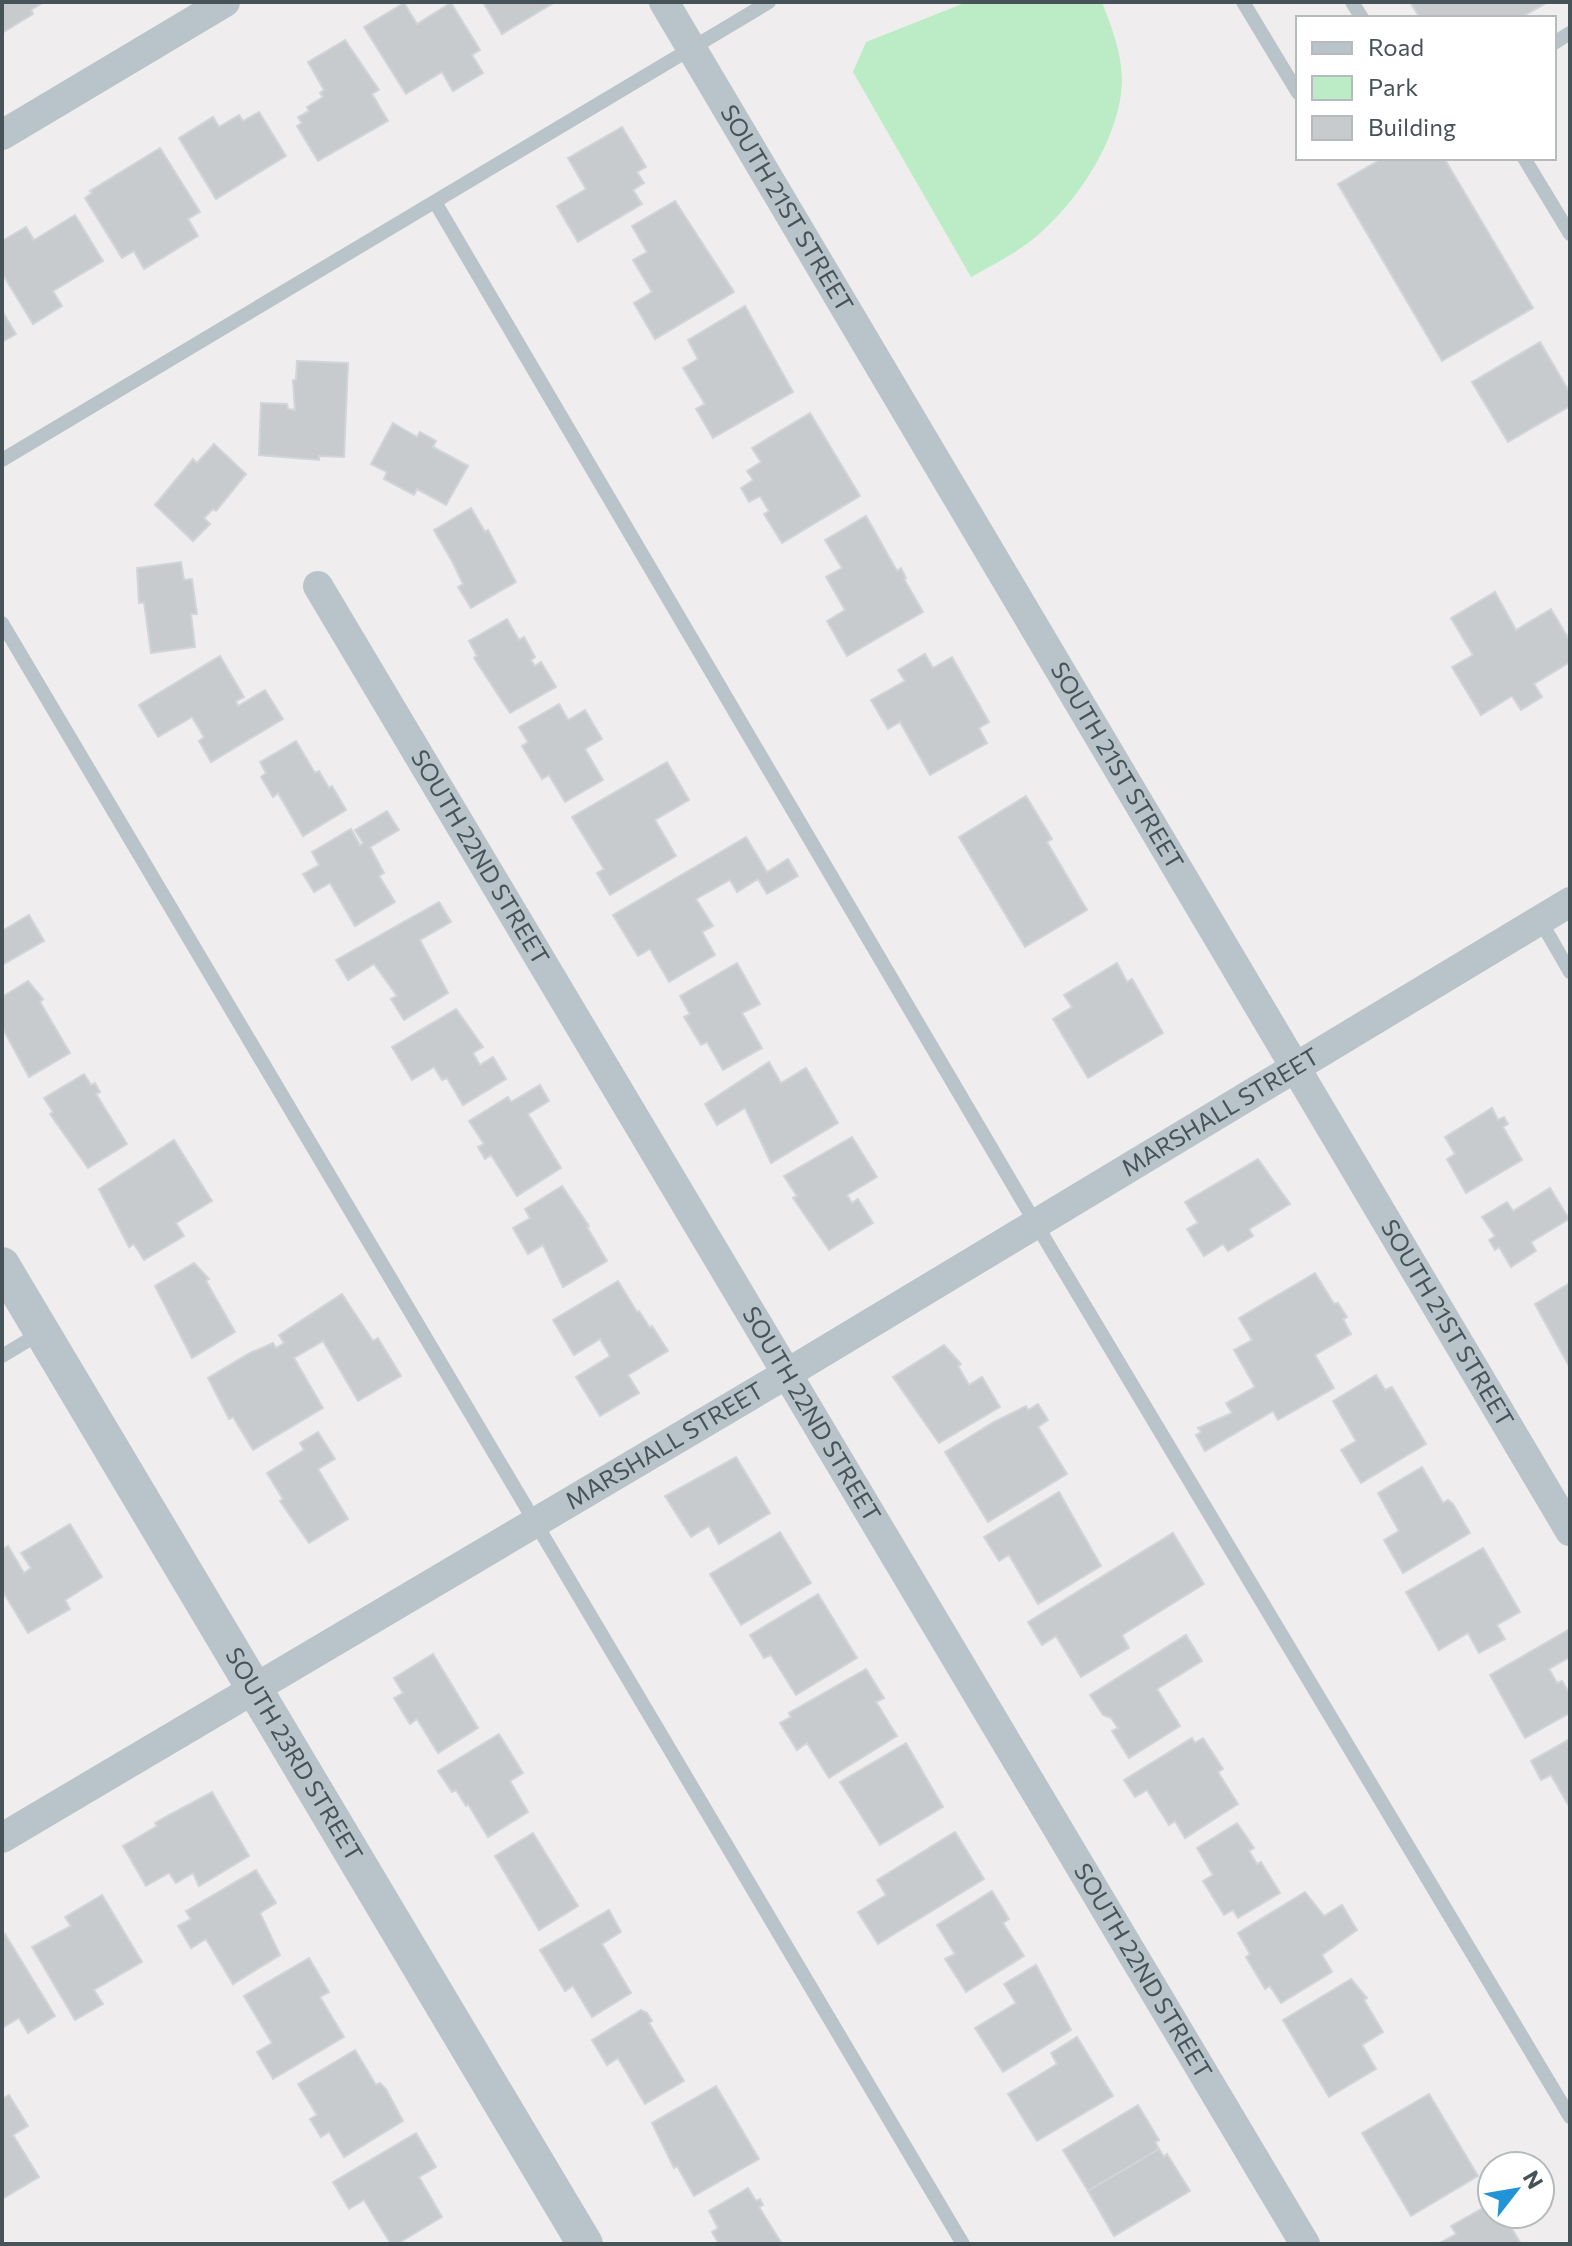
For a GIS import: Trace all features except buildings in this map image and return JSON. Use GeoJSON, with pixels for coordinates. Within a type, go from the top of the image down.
{"type":"FeatureCollection","features":[{"type":"Feature","properties":{"kind":"street"},"geometry":{"type":"LineString","coordinates":[[2,135],[225,2]]}},
{"type":"Feature","properties":{"kind":"street","name":"SOUTH 21ST STREET"},"geometry":{"type":"LineString","coordinates":[[664,2],[1570,1531]]}},
{"type":"Feature","properties":{"kind":"street","name":"SOUTH 22ND STREET"},"geometry":{"type":"LineString","coordinates":[[318,586],[1305,2244]]}},
{"type":"Feature","properties":{"kind":"street","name":"MARSHALL STREET"},"geometry":{"type":"LineString","coordinates":[[2,1838],[788,1373],[1570,902]]}},
{"type":"Feature","properties":{"kind":"street","name":"SOUTH 23RD STREET"},"geometry":{"type":"LineString","coordinates":[[2,1265],[585,2244]]}},
{"type":"Feature","properties":{"kind":"lane"},"geometry":{"type":"LineString","coordinates":[[2,460],[769,2]]}},
{"type":"Feature","properties":{"kind":"lane"},"geometry":{"type":"LineString","coordinates":[[1243,2],[1296,90]]}},
{"type":"Feature","properties":{"kind":"lane"},"geometry":{"type":"LineString","coordinates":[[1525,160],[1570,234]]}},
{"type":"Feature","properties":{"kind":"lane"},"geometry":{"type":"LineString","coordinates":[[435,202],[1036,1224],[1570,2117]]}},
{"type":"Feature","properties":{"kind":"lane"},"geometry":{"type":"LineString","coordinates":[[2,623],[963,2244]]}},
{"type":"Feature","properties":{"kind":"lane"},"geometry":{"type":"LineString","coordinates":[[1540,920],[1570,972]]}},
{"type":"Feature","properties":{"kind":"lane"},"geometry":{"type":"LineString","coordinates":[[2,1356],[42,1332]]}},
{"type":"Feature","properties":{"kind":"green space"},"geometry":{"type":"Polygon","coordinates":[[[967,2],[1102,2],[1122,70],[1120,101],[1114,122],[1096,164],[1083,184],[1054,220],[1031,240],[971,277],[853,72],[866,42],[967,2]]]}}]}
